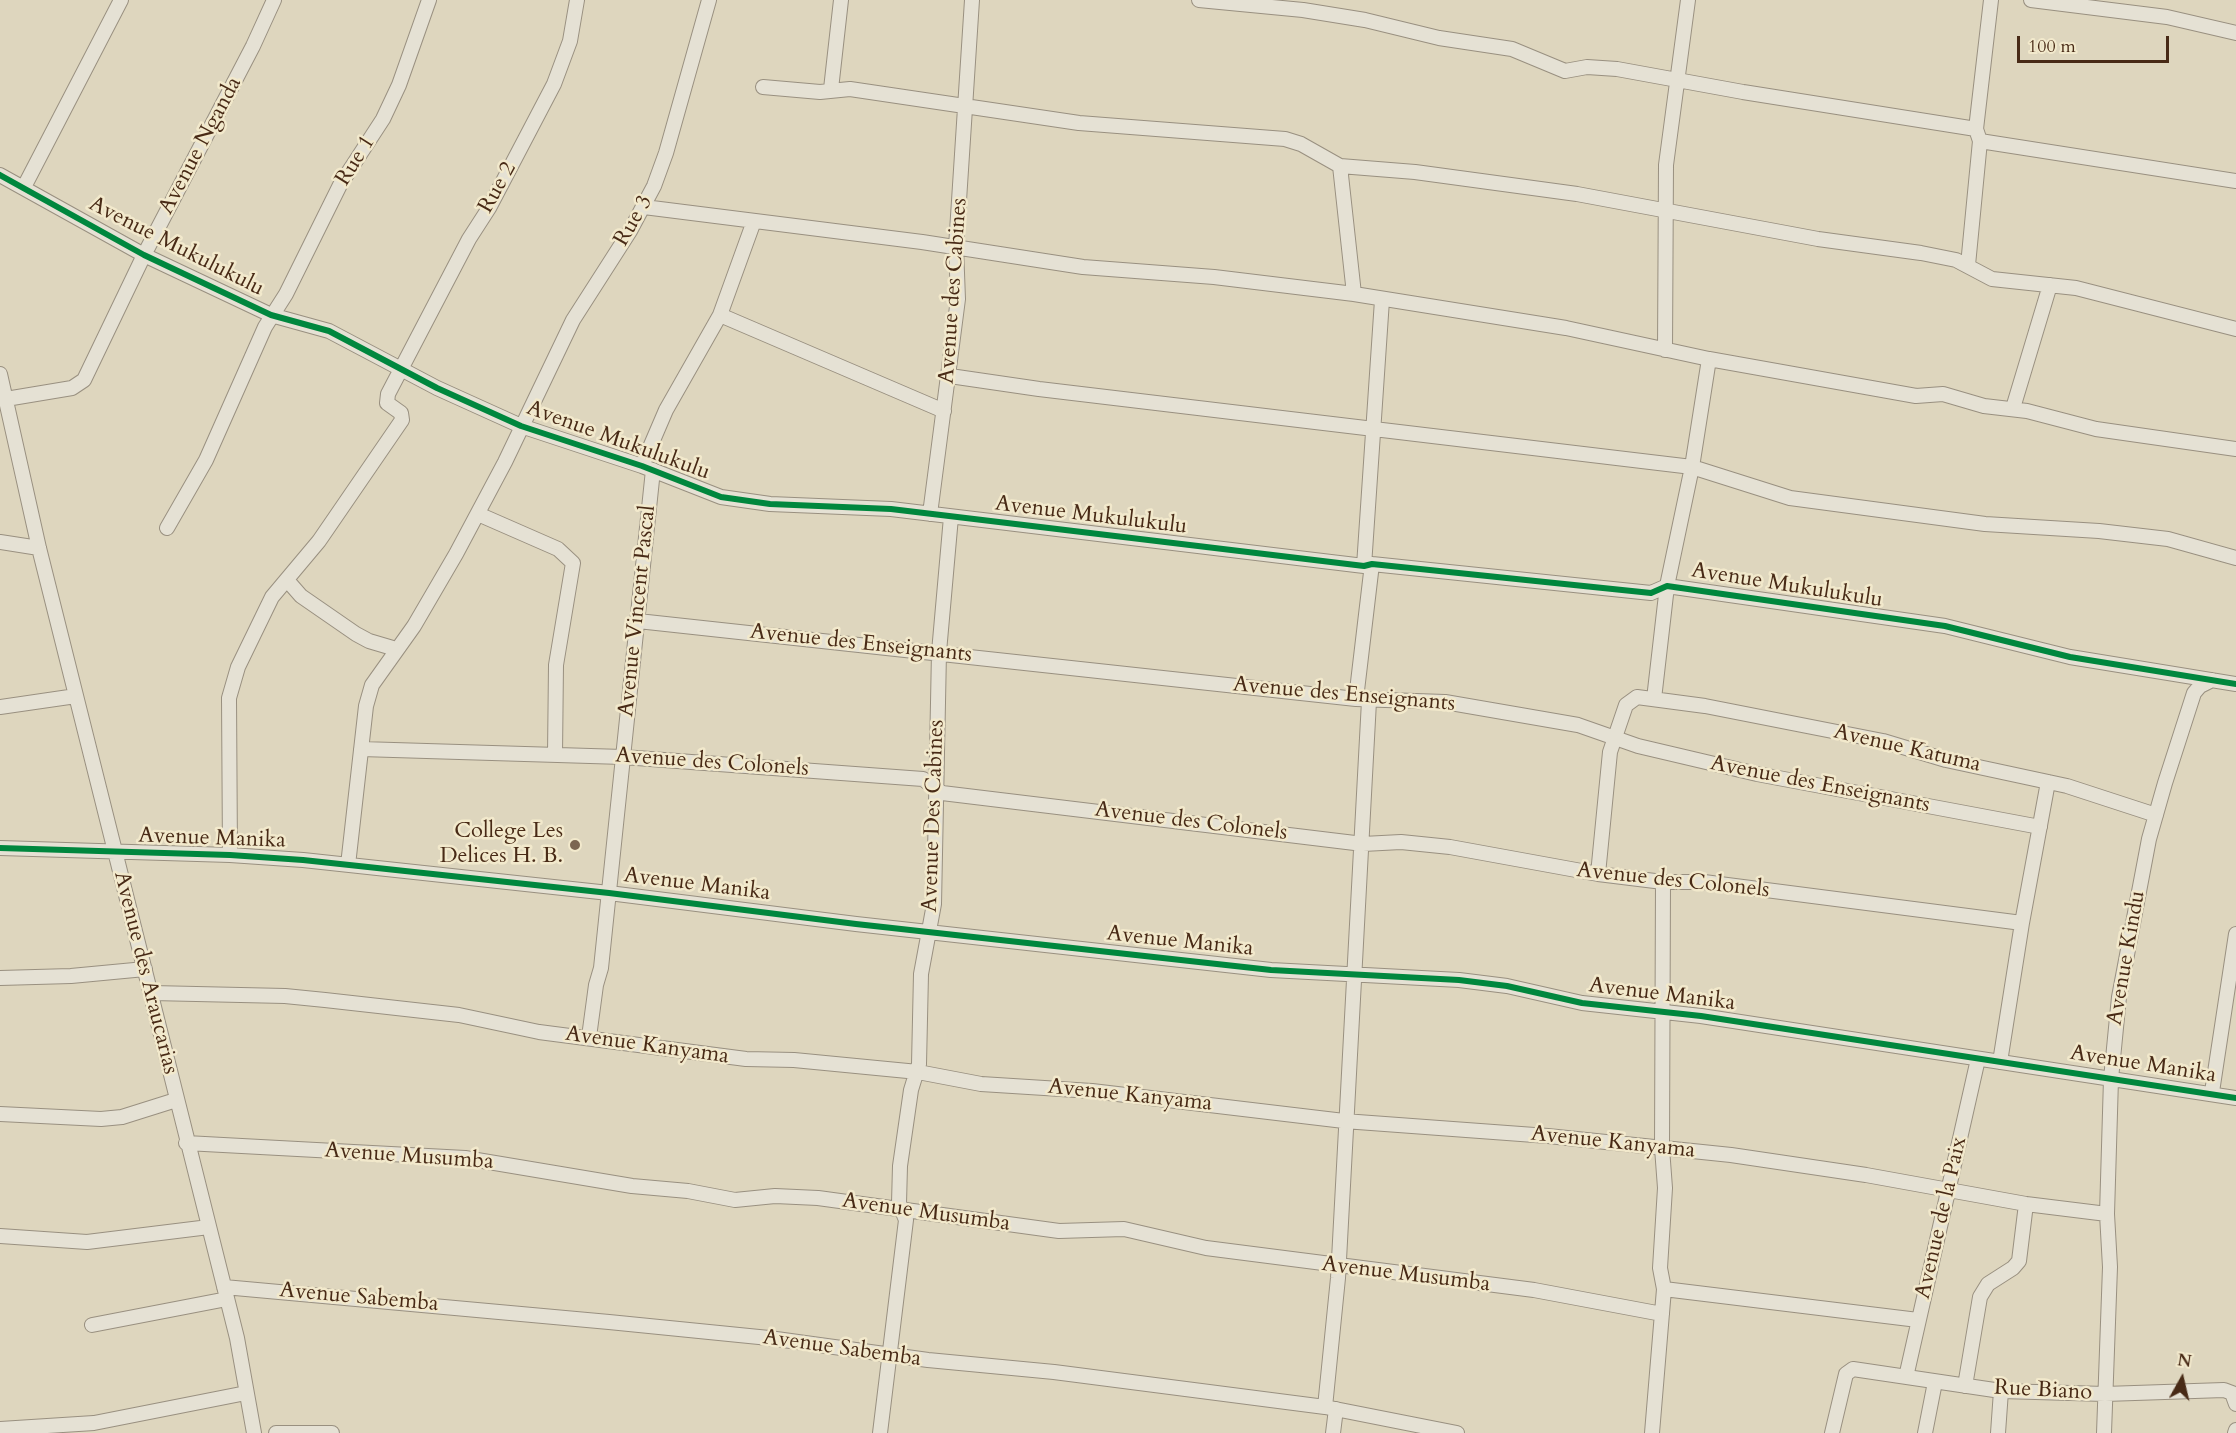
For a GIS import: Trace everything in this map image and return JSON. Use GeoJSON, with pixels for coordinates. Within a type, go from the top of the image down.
{"type":"FeatureCollection","features":[{"type":"Feature","properties":{"kind":"street"},"geometry":{"type":"LineString","coordinates":[[24,187],[122,0]]}},
{"type":"Feature","properties":{"kind":"street","name":"Avenue Nganda"},"geometry":{"type":"LineString","coordinates":[[6,399],[72,388],[84,380],[144,255],[248,57],[274,0]]}},
{"type":"Feature","properties":{"kind":"street","name":"Rue 1"},"geometry":{"type":"LineString","coordinates":[[167,528],[206,460],[271,315],[286,294],[340,185],[387,111],[399,85],[429,0]]}},
{"type":"Feature","properties":{"kind":"street","name":"Rue 2"},"geometry":{"type":"LineString","coordinates":[[287,580],[319,541],[402,420],[401,413],[387,401],[469,238],[489,208],[554,84],[570,40],[577,0]]}},
{"type":"Feature","properties":{"kind":"street","name":"Rue 3"},"geometry":{"type":"LineString","coordinates":[[348,865],[368,694],[375,678],[414,626],[478,513],[573,320],[644,207],[662,168],[709,0]]}},
{"type":"Feature","properties":{"kind":"street"},"geometry":{"type":"LineString","coordinates":[[831,89],[841,0]]}},
{"type":"Feature","properties":{"kind":"street","name":"Avenue des Cabines"},"geometry":{"type":"LineString","coordinates":[[930,514],[950,376],[957,299],[963,104],[972,0]]}},
{"type":"Feature","properties":{"kind":"street"},"geometry":{"type":"LineString","coordinates":[[1199,0],[1365,20],[1439,38],[1512,50],[1565,71],[1583,67],[1607,68],[1676,78],[2236,181]]}},
{"type":"Feature","properties":{"kind":"street"},"geometry":{"type":"LineString","coordinates":[[1665,350],[1666,165],[1688,0]]}},
{"type":"Feature","properties":{"kind":"street"},"geometry":{"type":"LineString","coordinates":[[1968,265],[1991,0]]}},
{"type":"Feature","properties":{"kind":"street"},"geometry":{"type":"LineString","coordinates":[[2031,0],[2167,17],[2236,33]]}},
{"type":"Feature","properties":{"kind":"street"},"geometry":{"type":"LineString","coordinates":[[763,87],[820,92],[831,89],[963,104],[1127,128],[1285,139],[1300,144],[1340,166],[1378,168],[1495,182],[1818,239],[1921,253],[1968,265],[1982,276],[1992,279],[2093,292],[2211,325],[2236,329]]}},
{"type":"Feature","properties":{"kind":"street"},"geometry":{"type":"LineString","coordinates":[[1340,166],[1354,294]]}},
{"type":"Feature","properties":{"kind":"street","name":"Avenue Mukulukulu"},"geometry":{"type":"LineString","coordinates":[[0,175],[144,255],[271,315],[329,332],[402,370],[521,426],[647,468],[706,493],[747,501],[801,506],[873,507],[1368,565],[1651,593],[1667,586],[1945,626],[2070,657],[2236,684]]}},
{"type":"Feature","properties":{"kind":"street"},"geometry":{"type":"LineString","coordinates":[[644,207],[957,247],[1083,267],[1214,277],[1354,294],[1566,328],[1709,359],[1916,396],[1943,394],[1984,406],[2013,408],[2096,429],[2236,449]]}},
{"type":"Feature","properties":{"kind":"street","name":"Avenue Vincent Pascal"},"geometry":{"type":"LineString","coordinates":[[589,1037],[596,985],[601,968],[638,621],[647,468],[666,410],[720,315],[754,221]]}},
{"type":"Feature","properties":{"kind":"street"},"geometry":{"type":"LineString","coordinates":[[2013,408],[2050,285]]}},
{"type":"Feature","properties":{"kind":"street"},"geometry":{"type":"LineString","coordinates":[[1333,1433],[1331,1408],[1344,1121],[1363,844],[1363,700],[1374,429],[1382,300]]}},
{"type":"Feature","properties":{"kind":"street"},"geometry":{"type":"LineString","coordinates":[[720,315],[944,411]]}},
{"type":"Feature","properties":{"kind":"street"},"geometry":{"type":"LineString","coordinates":[[1654,699],[1667,586],[1692,467],[1709,359]]}},
{"type":"Feature","properties":{"kind":"street","name":"Avenue des Araucarias"},"geometry":{"type":"LineString","coordinates":[[0,374],[39,548],[152,993],[186,1143],[226,1293],[254,1433]]}},
{"type":"Feature","properties":{"kind":"street"},"geometry":{"type":"LineString","coordinates":[[950,376],[1692,467],[1791,498],[1985,524],[2088,530],[2168,539],[2236,558]]}},
{"type":"Feature","properties":{"kind":"street"},"geometry":{"type":"LineString","coordinates":[[478,513],[558,549],[573,563],[556,665],[555,754]]}},
{"type":"Feature","properties":{"kind":"street","name":"Avenue Des Cabines"},"geometry":{"type":"LineString","coordinates":[[880,1433],[906,1220],[898,1198],[900,1166],[910,1090],[918,1072],[921,974],[934,904],[939,652],[951,517]]}},
{"type":"Feature","properties":{"kind":"street"},"geometry":{"type":"LineString","coordinates":[[0,542],[39,548]]}},
{"type":"Feature","properties":{"kind":"street"},"geometry":{"type":"LineString","coordinates":[[230,855],[230,688],[268,602],[287,580],[301,596],[356,634],[369,641],[396,649]]}},
{"type":"Feature","properties":{"kind":"street","name":"Avenue des Enseignants"},"geometry":{"type":"LineString","coordinates":[[638,621],[1363,700],[1444,702],[1578,725],[1650,749],[1757,774],[2040,827]]}},
{"type":"Feature","properties":{"kind":"street","name":"Avenue Kindu"},"geometry":{"type":"LineString","coordinates":[[2104,1433],[2110,1266],[2107,1214],[2111,1079],[2119,997],[2156,815],[2194,693],[2200,686],[2212,680]]}},
{"type":"Feature","properties":{"kind":"street"},"geometry":{"type":"LineString","coordinates":[[0,707],[76,696]]}},
{"type":"Feature","properties":{"kind":"street","name":"Avenue Katuma"},"geometry":{"type":"LineString","coordinates":[[1616,737],[1628,701],[1637,697],[1705,706],[1868,738],[1935,757],[2048,782],[2156,815]]}},
{"type":"Feature","properties":{"kind":"street"},"geometry":{"type":"LineString","coordinates":[[1598,874],[1607,775],[1616,737]]}},
{"type":"Feature","properties":{"kind":"street","name":"Avenue des Colonels"},"geometry":{"type":"LineString","coordinates":[[361,749],[623,757],[922,779],[942,793],[1363,844],[1401,842],[1450,847],[1598,874],[1663,882],[1704,882],[2022,923]]}},
{"type":"Feature","properties":{"kind":"street"},"geometry":{"type":"LineString","coordinates":[[2000,1062],[2022,923],[2048,782]]}},
{"type":"Feature","properties":{"kind":"street","name":"Avenue Manika"},"geometry":{"type":"LineString","coordinates":[[0,848],[230,855],[348,865],[1271,970],[1411,976],[1488,984],[1582,1003],[1663,1012],[2212,1092],[2236,1098]]}},
{"type":"Feature","properties":{"kind":"street"},"geometry":{"type":"LineString","coordinates":[[1652,1433],[1664,1289],[1660,1268],[1665,1188],[1662,1148],[1663,882]]}},
{"type":"Feature","properties":{"kind":"street"},"geometry":{"type":"LineString","coordinates":[[2212,1092],[2236,934]]}},
{"type":"Feature","properties":{"kind":"street"},"geometry":{"type":"LineString","coordinates":[[0,978],[71,976],[145,969]]}},
{"type":"Feature","properties":{"kind":"street","name":"Avenue Kanyama"},"geometry":{"type":"LineString","coordinates":[[152,993],[285,996],[325,1000],[459,1015],[539,1032],[757,1060],[794,1060],[918,1072],[981,1084],[1092,1091],[1344,1121],[1548,1136],[1662,1148],[1818,1167],[2026,1204],[2107,1214]]}},
{"type":"Feature","properties":{"kind":"street","name":"Avenue de la Paix"},"geometry":{"type":"LineString","coordinates":[[1906,1377],[1978,1059]]}},
{"type":"Feature","properties":{"kind":"street"},"geometry":{"type":"LineString","coordinates":[[0,1114],[101,1119],[130,1115],[176,1100]]}},
{"type":"Feature","properties":{"kind":"street","name":"Avenue Musumba"},"geometry":{"type":"LineString","coordinates":[[186,1143],[465,1158],[632,1186],[688,1191],[735,1200],[775,1196],[807,1197],[902,1209],[997,1225],[1059,1231],[1124,1229],[1206,1248],[1534,1290],[1662,1314]]}},
{"type":"Feature","properties":{"kind":"street"},"geometry":{"type":"LineString","coordinates":[[1965,1386],[1980,1297],[1988,1284],[2013,1268],[2019,1261],[2026,1204]]}},
{"type":"Feature","properties":{"kind":"street"},"geometry":{"type":"LineString","coordinates":[[0,1236],[87,1242],[209,1227]]}},
{"type":"Feature","properties":{"kind":"street"},"geometry":{"type":"LineString","coordinates":[[1664,1289],[1918,1320]]}},
{"type":"Feature","properties":{"kind":"street","name":"Avenue Sabemba"},"geometry":{"type":"LineString","coordinates":[[92,1325],[226,1293],[388,1300],[735,1335],[890,1356],[1066,1373],[1331,1408],[1457,1433]]}},
{"type":"Feature","properties":{"kind":"street","name":"Rue Biano"},"geometry":{"type":"LineString","coordinates":[[1832,1433],[1846,1374],[1855,1369],[2001,1391],[2105,1394],[2224,1390],[2232,1394],[2236,1404]]}},
{"type":"Feature","properties":{"kind":"street"},"geometry":{"type":"LineString","coordinates":[[1925,1433],[1935,1382]]}},
{"type":"Feature","properties":{"kind":"street"},"geometry":{"type":"LineString","coordinates":[[1998,1433],[2001,1391]]}},
{"type":"Feature","properties":{"kind":"street"},"geometry":{"type":"LineString","coordinates":[[0,1429],[94,1423],[246,1393]]}},
{"type":"Feature","properties":{"kind":"street"},"geometry":{"type":"LineString","coordinates":[[276,1433],[332,1433]]}},
{"type":"Feature","properties":{"kind":"cycle path"},"geometry":{"type":"LineString","coordinates":[[0,175],[144,255],[271,315],[329,331],[437,388],[521,426],[642,466],[721,497],[770,504],[891,509],[1364,566],[1372,564],[1651,593],[1667,586],[1945,626],[2070,657],[2236,684]]}},
{"type":"Feature","properties":{"kind":"cycle path"},"geometry":{"type":"LineString","coordinates":[[0,848],[230,855],[303,860],[1271,970],[1459,980],[1507,986],[1582,1003],[1701,1016],[2236,1098]]}},
{"type":"Feature","properties":{"kind":"place","name":"College Les Delices H. B."},"geometry":{"type":"Point","coordinates":[575,845]}}]}
